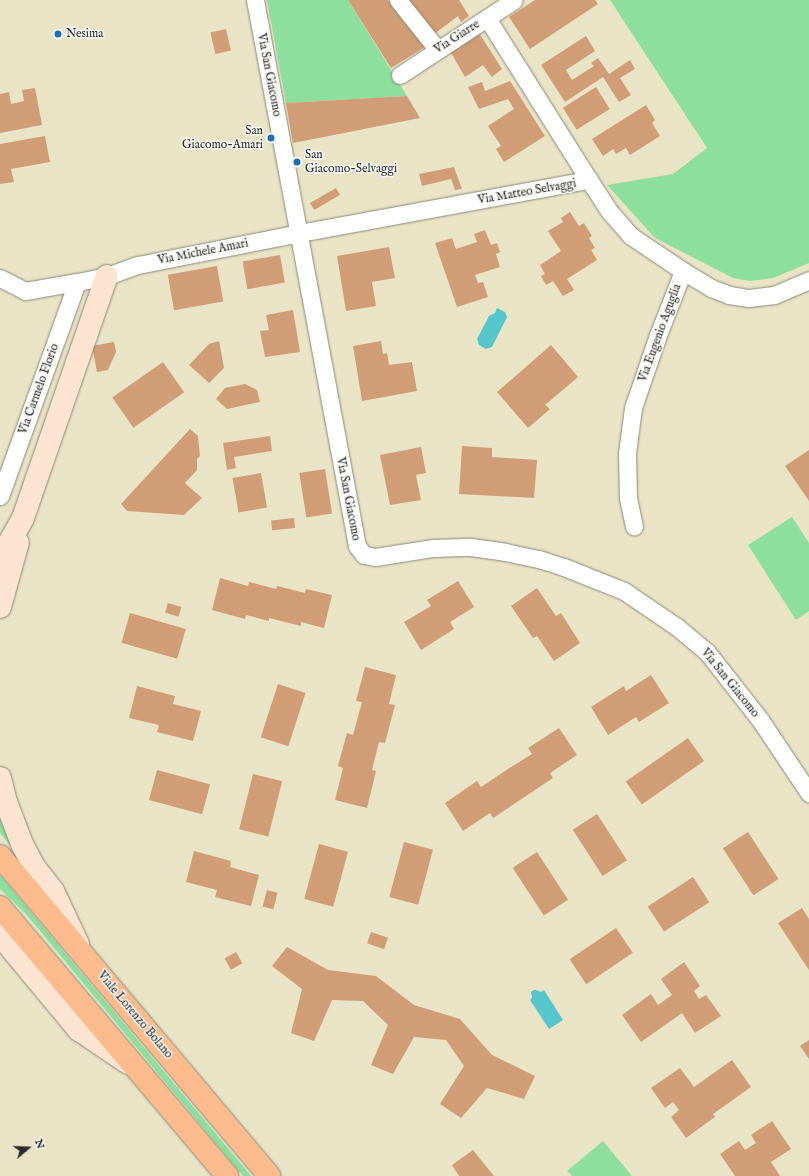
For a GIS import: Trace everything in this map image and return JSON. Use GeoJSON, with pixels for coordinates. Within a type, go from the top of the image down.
{"type":"FeatureCollection","features":[{"type":"Feature","properties":{"kind":"main road"},"geometry":{"type":"LineString","coordinates":[[0,607],[23,518],[107,276]]}},
{"type":"Feature","properties":{"kind":"main road"},"geometry":{"type":"LineString","coordinates":[[0,559],[23,518]]}},
{"type":"Feature","properties":{"kind":"main road"},"geometry":{"type":"LineString","coordinates":[[0,778],[6,802],[22,844],[35,868],[53,891],[82,953]]}},
{"type":"Feature","properties":{"kind":"main road","name":"Viale Lorenzo Bolano"},"geometry":{"type":"LineString","coordinates":[[0,856],[269,1176]]}},
{"type":"Feature","properties":{"kind":"main road"},"geometry":{"type":"LineString","coordinates":[[0,907],[227,1176]]}},
{"type":"Feature","properties":{"kind":"main road"},"geometry":{"type":"LineString","coordinates":[[0,935],[79,1030],[138,1070]]}},
{"type":"Feature","properties":{"kind":"street","name":"Via San Giacomo"},"geometry":{"type":"LineString","coordinates":[[255,0],[357,546],[364,555],[375,557],[433,548],[478,548],[539,559],[595,578],[624,592],[677,627],[707,652],[761,721],[809,794]]}},
{"type":"Feature","properties":{"kind":"street"},"geometry":{"type":"LineString","coordinates":[[398,0],[437,49]]}},
{"type":"Feature","properties":{"kind":"street","name":"Via Giarre"},"geometry":{"type":"LineString","coordinates":[[400,75],[437,49],[514,0]]}},
{"type":"Feature","properties":{"kind":"street","name":"Via Matteo Selvaggi"},"geometry":{"type":"LineString","coordinates":[[299,232],[589,180],[487,18]]}},
{"type":"Feature","properties":{"kind":"street","name":"Via Eugenio Aguglia"},"geometry":{"type":"LineString","coordinates":[[589,180],[610,212],[631,236],[683,271],[658,335],[633,408],[627,453],[628,498],[634,526]]}},
{"type":"Feature","properties":{"kind":"street","name":"Via Michele Amari"},"geometry":{"type":"LineString","coordinates":[[0,278],[25,291],[107,276],[138,265],[299,232]]}},
{"type":"Feature","properties":{"kind":"street"},"geometry":{"type":"LineString","coordinates":[[683,271],[711,288],[729,295],[749,298],[774,295],[809,280]]}},
{"type":"Feature","properties":{"kind":"street","name":"Via Carmelo Florio"},"geometry":{"type":"LineString","coordinates":[[0,496],[77,282]]}},
{"type":"Feature","properties":{"kind":"green space"},"geometry":{"type":"Polygon","coordinates":[[[267,0],[348,0],[407,96],[286,103],[267,0]]]}},
{"type":"Feature","properties":{"kind":"green space"},"geometry":{"type":"Polygon","coordinates":[[[610,0],[809,0],[809,263],[773,278],[750,281],[733,278],[655,238],[607,185],[673,174],[707,148],[610,0]]]}},
{"type":"Feature","properties":{"kind":"green space"},"geometry":{"type":"Polygon","coordinates":[[[792,517],[809,543],[809,611],[796,620],[748,545],[792,517]]]}},
{"type":"Feature","properties":{"kind":"green space"},"geometry":{"type":"Polygon","coordinates":[[[0,804],[11,844],[9,844],[0,833],[0,804]]]}},
{"type":"Feature","properties":{"kind":"green space"},"geometry":{"type":"Polygon","coordinates":[[[0,875],[251,1176],[243,1176],[26,914],[0,889],[0,875]]]}},
{"type":"Feature","properties":{"kind":"green space"},"geometry":{"type":"Polygon","coordinates":[[[603,1141],[632,1176],[572,1176],[567,1171],[603,1141]]]}},
{"type":"Feature","properties":{"kind":"water"},"geometry":{"type":"Polygon","coordinates":[[[497,308],[505,312],[507,317],[492,347],[486,349],[479,345],[477,339],[489,316],[495,313],[497,308]]]}},
{"type":"Feature","properties":{"kind":"water"},"geometry":{"type":"Polygon","coordinates":[[[534,990],[541,992],[544,990],[563,1020],[549,1029],[530,1000],[532,998],[531,992],[534,990]]]}},
{"type":"Feature","properties":{"kind":"building"},"geometry":{"type":"Polygon","coordinates":[[[348,0],[388,0],[425,47],[391,68],[348,0]]]}},
{"type":"Feature","properties":{"kind":"building"},"geometry":{"type":"Polygon","coordinates":[[[405,0],[459,0],[469,16],[461,22],[458,16],[433,35],[405,0]]]}},
{"type":"Feature","properties":{"kind":"building"},"geometry":{"type":"Polygon","coordinates":[[[535,0],[595,0],[598,4],[530,49],[509,17],[535,0]]]}},
{"type":"Feature","properties":{"kind":"building"},"geometry":{"type":"Polygon","coordinates":[[[226,29],[231,50],[215,54],[210,33],[226,29]]]}},
{"type":"Feature","properties":{"kind":"building"},"geometry":{"type":"Polygon","coordinates":[[[479,33],[502,69],[492,77],[483,65],[465,77],[450,51],[479,33]]]}},
{"type":"Feature","properties":{"kind":"building"},"geometry":{"type":"Polygon","coordinates":[[[586,36],[595,51],[566,70],[572,80],[594,66],[591,63],[598,58],[609,74],[630,60],[635,69],[620,78],[631,95],[619,102],[603,77],[565,102],[541,65],[586,36]]]}},
{"type":"Feature","properties":{"kind":"building"},"geometry":{"type":"Polygon","coordinates":[[[510,81],[545,136],[504,162],[496,149],[501,146],[488,126],[514,109],[508,99],[479,109],[468,87],[482,82],[485,91],[510,81]]]}},
{"type":"Feature","properties":{"kind":"building"},"geometry":{"type":"Polygon","coordinates":[[[596,87],[610,109],[577,130],[563,108],[596,87]]]}},
{"type":"Feature","properties":{"kind":"building"},"geometry":{"type":"Polygon","coordinates":[[[35,88],[42,125],[0,133],[0,94],[9,92],[11,104],[24,101],[22,90],[35,88]]]}},
{"type":"Feature","properties":{"kind":"building"},"geometry":{"type":"Polygon","coordinates":[[[407,96],[420,118],[293,143],[286,103],[407,96]]]}},
{"type":"Feature","properties":{"kind":"building"},"geometry":{"type":"Polygon","coordinates":[[[646,105],[655,120],[652,123],[660,136],[630,155],[626,148],[616,154],[613,149],[603,156],[592,139],[646,105]]]}},
{"type":"Feature","properties":{"kind":"building"},"geometry":{"type":"Polygon","coordinates":[[[45,136],[50,162],[11,169],[14,182],[0,184],[0,144],[45,136]]]}},
{"type":"Feature","properties":{"kind":"building"},"geometry":{"type":"Polygon","coordinates":[[[454,167],[462,189],[455,190],[451,179],[422,186],[419,174],[454,167]]]}},
{"type":"Feature","properties":{"kind":"building"},"geometry":{"type":"Polygon","coordinates":[[[336,188],[340,195],[314,210],[310,203],[336,188]]]}},
{"type":"Feature","properties":{"kind":"building"},"geometry":{"type":"Polygon","coordinates":[[[570,212],[579,226],[584,223],[592,236],[589,238],[595,248],[591,250],[597,260],[567,279],[574,290],[563,296],[553,281],[546,285],[541,276],[545,274],[540,265],[561,251],[548,231],[563,222],[561,218],[570,212]]]}},
{"type":"Feature","properties":{"kind":"building"},"geometry":{"type":"Polygon","coordinates":[[[485,230],[491,245],[497,243],[500,252],[496,254],[500,267],[475,275],[478,283],[483,282],[488,297],[457,307],[435,243],[452,238],[456,249],[477,242],[474,234],[485,230]]]}},
{"type":"Feature","properties":{"kind":"building"},"geometry":{"type":"Polygon","coordinates":[[[389,247],[395,278],[372,282],[376,306],[346,311],[337,256],[389,247]]]}},
{"type":"Feature","properties":{"kind":"building"},"geometry":{"type":"Polygon","coordinates":[[[280,255],[285,283],[247,289],[243,262],[280,255]]]}},
{"type":"Feature","properties":{"kind":"building"},"geometry":{"type":"Polygon","coordinates":[[[217,266],[223,301],[174,310],[168,275],[217,266]]]}},
{"type":"Feature","properties":{"kind":"building"},"geometry":{"type":"Polygon","coordinates":[[[293,310],[300,352],[265,357],[260,331],[269,330],[266,315],[293,310]]]}},
{"type":"Feature","properties":{"kind":"building"},"geometry":{"type":"Polygon","coordinates":[[[219,341],[224,368],[209,383],[189,365],[209,344],[219,341]]]}},
{"type":"Feature","properties":{"kind":"building"},"geometry":{"type":"Polygon","coordinates":[[[381,341],[383,354],[387,353],[389,365],[412,362],[417,391],[362,401],[353,346],[381,341]]]}},
{"type":"Feature","properties":{"kind":"building"},"geometry":{"type":"Polygon","coordinates":[[[114,342],[116,352],[108,370],[97,372],[92,346],[114,342]]]}},
{"type":"Feature","properties":{"kind":"building"},"geometry":{"type":"Polygon","coordinates":[[[551,345],[578,377],[545,405],[550,409],[528,428],[497,392],[551,345]]]}},
{"type":"Feature","properties":{"kind":"building"},"geometry":{"type":"Polygon","coordinates":[[[163,362],[184,392],[133,428],[112,398],[163,362]]]}},
{"type":"Feature","properties":{"kind":"building"},"geometry":{"type":"Polygon","coordinates":[[[245,384],[257,390],[260,402],[227,409],[216,399],[225,388],[245,384]]]}},
{"type":"Feature","properties":{"kind":"building"},"geometry":{"type":"Polygon","coordinates":[[[190,429],[198,436],[200,456],[197,459],[197,470],[185,483],[202,498],[184,515],[127,511],[121,504],[190,429]]]}},
{"type":"Feature","properties":{"kind":"building"},"geometry":{"type":"Polygon","coordinates":[[[270,436],[272,451],[234,457],[236,468],[227,470],[223,443],[270,436]]]}},
{"type":"Feature","properties":{"kind":"building"},"geometry":{"type":"Polygon","coordinates":[[[462,446],[492,448],[492,457],[537,460],[534,498],[459,494],[462,446]]]}},
{"type":"Feature","properties":{"kind":"building"},"geometry":{"type":"Polygon","coordinates":[[[421,447],[426,473],[416,475],[421,500],[390,505],[380,455],[421,447]]]}},
{"type":"Feature","properties":{"kind":"building"},"geometry":{"type":"Polygon","coordinates":[[[809,450],[809,501],[785,466],[809,450]]]}},
{"type":"Feature","properties":{"kind":"building"},"geometry":{"type":"Polygon","coordinates":[[[325,469],[332,513],[306,518],[299,473],[325,469]]]}},
{"type":"Feature","properties":{"kind":"building"},"geometry":{"type":"Polygon","coordinates":[[[261,473],[267,507],[239,513],[232,478],[261,473]]]}},
{"type":"Feature","properties":{"kind":"building"},"geometry":{"type":"Polygon","coordinates":[[[294,518],[295,528],[272,530],[271,520],[294,518]]]}},
{"type":"Feature","properties":{"kind":"building"},"geometry":{"type":"Polygon","coordinates":[[[220,578],[248,586],[249,582],[276,589],[277,586],[305,593],[306,589],[332,595],[324,628],[301,622],[301,626],[269,618],[269,621],[246,615],[245,619],[212,610],[220,578]]]}},
{"type":"Feature","properties":{"kind":"building"},"geometry":{"type":"Polygon","coordinates":[[[458,581],[474,607],[450,622],[454,629],[421,650],[404,622],[431,606],[427,600],[458,581]]]}},
{"type":"Feature","properties":{"kind":"building"},"geometry":{"type":"Polygon","coordinates":[[[537,588],[556,616],[561,613],[580,643],[554,661],[537,636],[533,638],[511,606],[537,588]]]}},
{"type":"Feature","properties":{"kind":"building"},"geometry":{"type":"Polygon","coordinates":[[[168,603],[181,607],[178,617],[165,613],[168,603]]]}},
{"type":"Feature","properties":{"kind":"building"},"geometry":{"type":"Polygon","coordinates":[[[130,613],[186,629],[177,659],[121,643],[130,613]]]}},
{"type":"Feature","properties":{"kind":"building"},"geometry":{"type":"Polygon","coordinates":[[[365,667],[396,675],[389,704],[395,705],[385,743],[379,742],[372,770],[376,771],[367,808],[335,800],[343,768],[338,766],[347,733],[353,735],[362,702],[356,701],[365,667]]]}},
{"type":"Feature","properties":{"kind":"building"},"geometry":{"type":"Polygon","coordinates":[[[651,675],[669,703],[639,722],[636,717],[608,735],[591,707],[624,686],[626,691],[651,675]]]}},
{"type":"Feature","properties":{"kind":"building"},"geometry":{"type":"Polygon","coordinates":[[[278,684],[306,693],[288,746],[261,737],[278,684]]]}},
{"type":"Feature","properties":{"kind":"building"},"geometry":{"type":"Polygon","coordinates":[[[137,686],[175,696],[173,704],[201,711],[193,741],[157,732],[159,725],[129,718],[137,686]]]}},
{"type":"Feature","properties":{"kind":"building"},"geometry":{"type":"Polygon","coordinates":[[[559,728],[577,755],[550,773],[553,778],[493,818],[490,813],[463,831],[445,803],[477,781],[481,787],[532,754],[528,748],[559,728]]]}},
{"type":"Feature","properties":{"kind":"building"},"geometry":{"type":"Polygon","coordinates":[[[688,738],[704,761],[642,805],[626,782],[688,738]]]}},
{"type":"Feature","properties":{"kind":"building"},"geometry":{"type":"Polygon","coordinates":[[[157,770],[210,784],[202,814],[149,800],[157,770]]]}},
{"type":"Feature","properties":{"kind":"building"},"geometry":{"type":"Polygon","coordinates":[[[253,774],[282,781],[268,837],[239,829],[253,774]]]}},
{"type":"Feature","properties":{"kind":"building"},"geometry":{"type":"Polygon","coordinates":[[[597,814],[627,860],[603,876],[573,830],[597,814]]]}},
{"type":"Feature","properties":{"kind":"building"},"geometry":{"type":"Polygon","coordinates":[[[748,832],[778,879],[753,895],[723,848],[748,832]]]}},
{"type":"Feature","properties":{"kind":"building"},"geometry":{"type":"Polygon","coordinates":[[[404,842],[433,850],[418,905],[389,897],[404,842]]]}},
{"type":"Feature","properties":{"kind":"building"},"geometry":{"type":"Polygon","coordinates":[[[319,844],[348,852],[333,907],[304,899],[319,844]]]}},
{"type":"Feature","properties":{"kind":"building"},"geometry":{"type":"Polygon","coordinates":[[[194,851],[231,861],[230,867],[259,875],[251,906],[215,897],[217,890],[186,882],[194,851]]]}},
{"type":"Feature","properties":{"kind":"building"},"geometry":{"type":"Polygon","coordinates":[[[537,852],[568,900],[544,916],[513,868],[537,852]]]}},
{"type":"Feature","properties":{"kind":"building"},"geometry":{"type":"Polygon","coordinates":[[[693,877],[709,902],[664,932],[648,906],[693,877]]]}},
{"type":"Feature","properties":{"kind":"building"},"geometry":{"type":"Polygon","coordinates":[[[267,890],[278,893],[273,909],[263,906],[267,890]]]}},
{"type":"Feature","properties":{"kind":"building"},"geometry":{"type":"Polygon","coordinates":[[[802,908],[809,919],[809,970],[778,923],[802,908]]]}},
{"type":"Feature","properties":{"kind":"building"},"geometry":{"type":"Polygon","coordinates":[[[616,928],[633,953],[586,984],[570,959],[616,928]]]}},
{"type":"Feature","properties":{"kind":"building"},"geometry":{"type":"Polygon","coordinates":[[[371,932],[388,938],[384,949],[367,943],[371,932]]]}},
{"type":"Feature","properties":{"kind":"building"},"geometry":{"type":"Polygon","coordinates":[[[287,947],[328,970],[376,976],[414,1005],[460,1019],[492,1055],[535,1076],[524,1099],[487,1088],[461,1118],[440,1104],[464,1066],[446,1040],[414,1037],[393,1074],[371,1065],[388,1025],[363,1001],[332,1000],[314,1041],[291,1033],[302,989],[272,966],[287,947]]]}},
{"type":"Feature","properties":{"kind":"building"},"geometry":{"type":"Polygon","coordinates":[[[236,952],[242,963],[231,970],[225,958],[236,952]]]}},
{"type":"Feature","properties":{"kind":"building"},"geometry":{"type":"Polygon","coordinates":[[[684,962],[700,986],[694,991],[699,999],[706,995],[721,1016],[695,1033],[682,1013],[641,1042],[622,1015],[651,994],[658,1005],[672,995],[661,979],[684,962]]]}},
{"type":"Feature","properties":{"kind":"building"},"geometry":{"type":"Polygon","coordinates":[[[809,1040],[809,1059],[800,1046],[809,1040]]]}},
{"type":"Feature","properties":{"kind":"building"},"geometry":{"type":"Polygon","coordinates":[[[732,1060],[751,1087],[713,1114],[715,1117],[686,1138],[671,1117],[679,1110],[673,1102],[665,1108],[651,1088],[680,1068],[694,1087],[732,1060]]]}},
{"type":"Feature","properties":{"kind":"building"},"geometry":{"type":"Polygon","coordinates":[[[772,1121],[791,1149],[771,1162],[780,1176],[735,1176],[720,1154],[739,1141],[745,1150],[756,1143],[751,1135],[772,1121]]]}},
{"type":"Feature","properties":{"kind":"building"},"geometry":{"type":"Polygon","coordinates":[[[473,1150],[494,1176],[459,1176],[452,1165],[473,1150]]]}},
{"type":"Feature","properties":{"kind":"place","name":"Nesima"},"geometry":{"type":"Point","coordinates":[58,34]}},
{"type":"Feature","properties":{"kind":"place","name":"San Giacomo-Amari"},"geometry":{"type":"Point","coordinates":[271,138]}},
{"type":"Feature","properties":{"kind":"place","name":"San Giacomo-Selvaggi"},"geometry":{"type":"Point","coordinates":[297,162]}}]}
